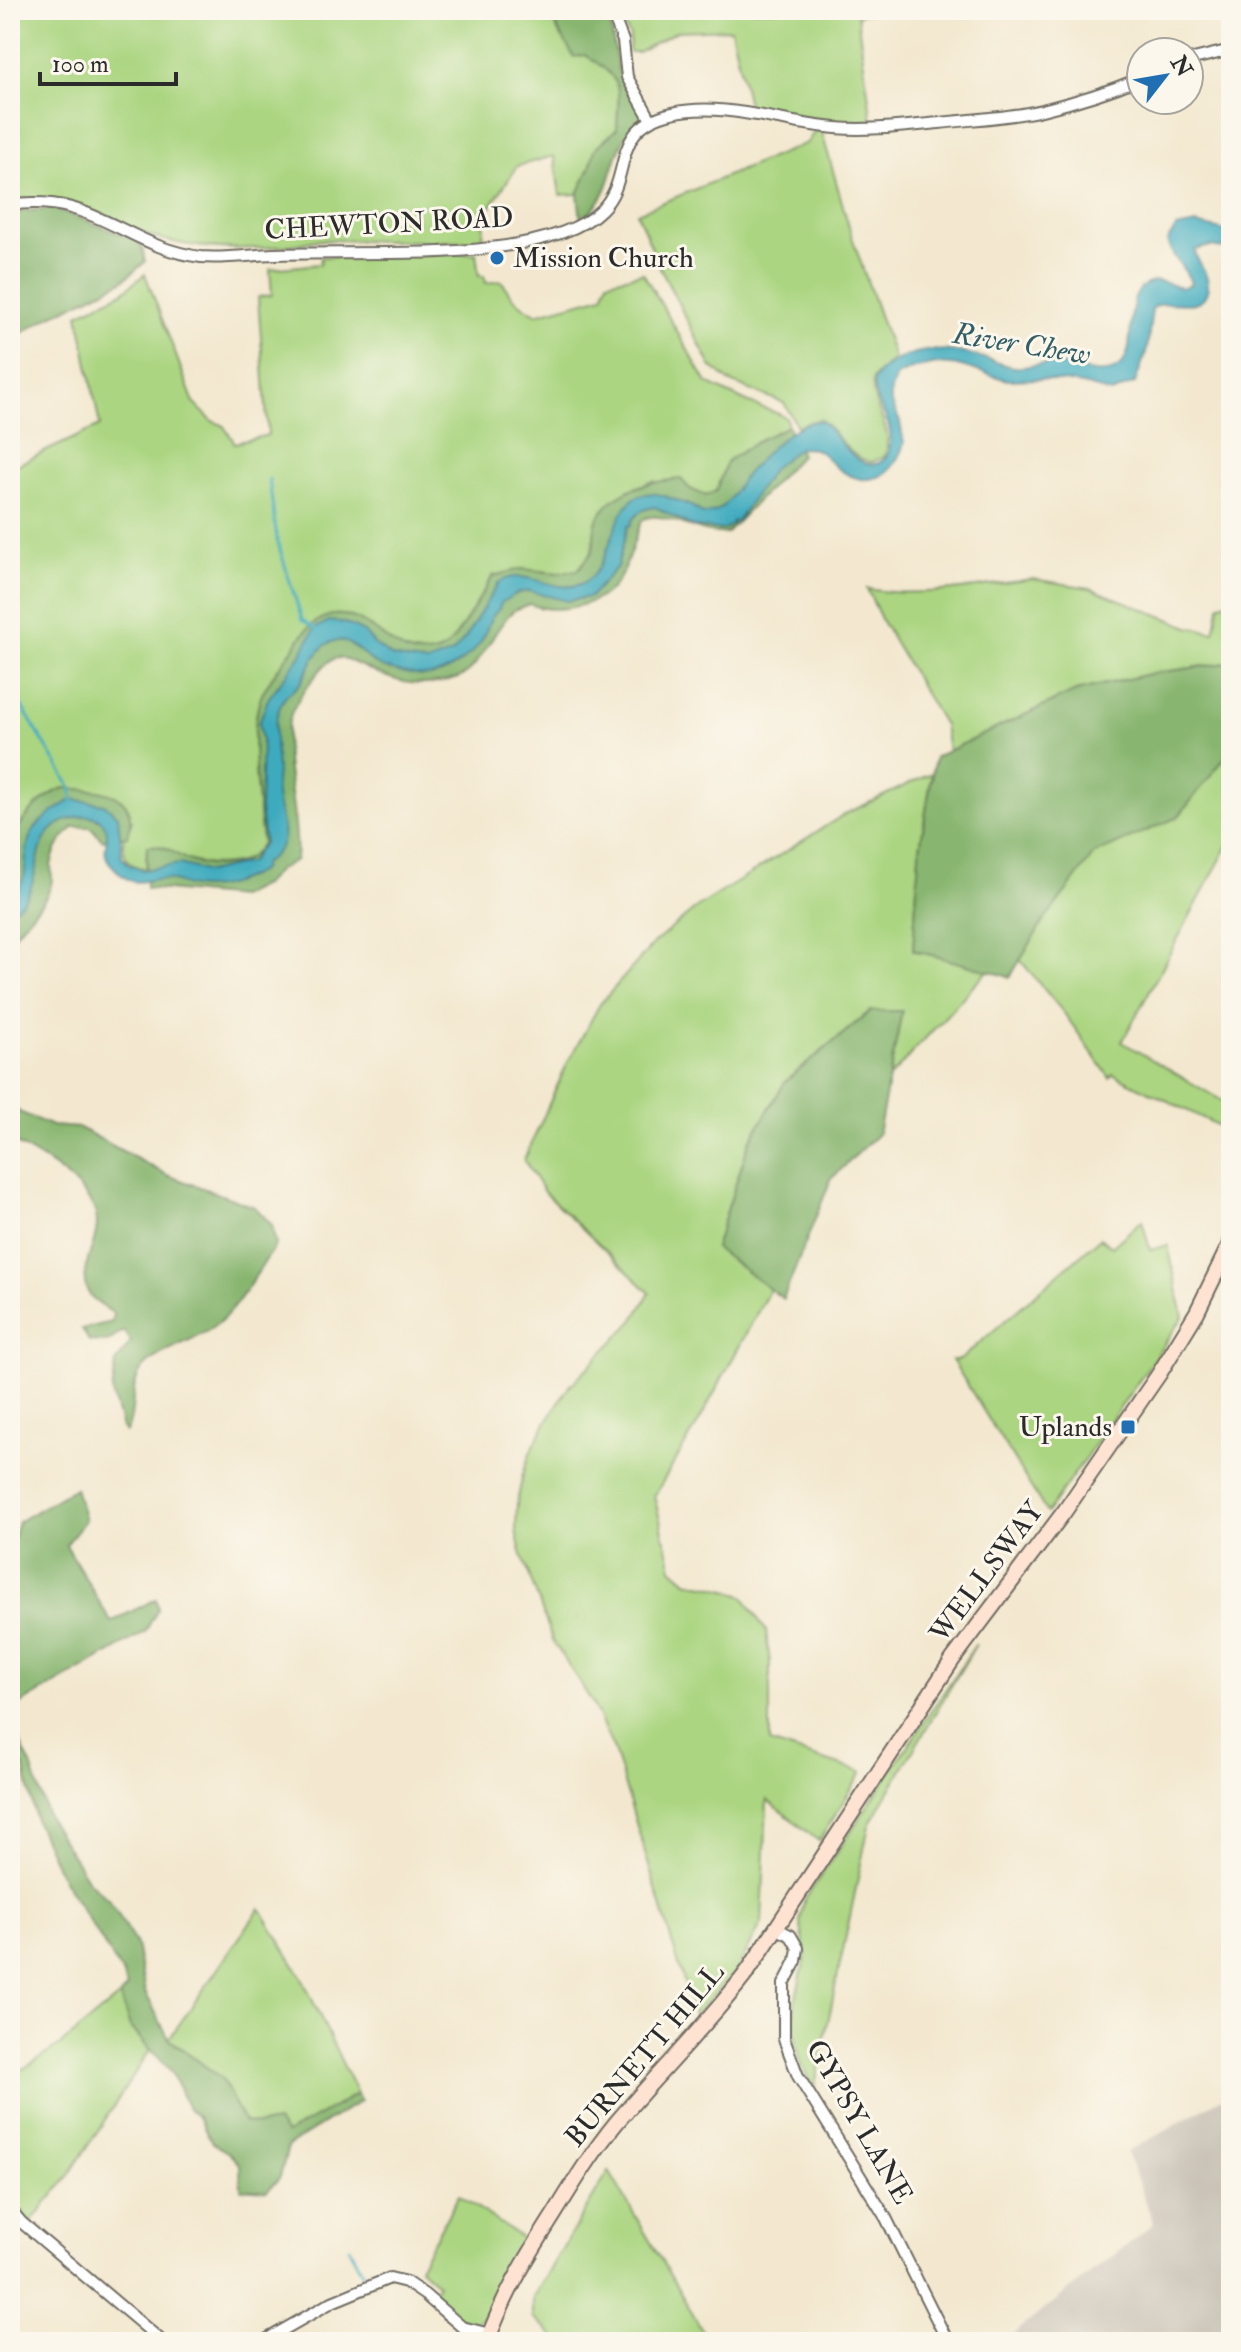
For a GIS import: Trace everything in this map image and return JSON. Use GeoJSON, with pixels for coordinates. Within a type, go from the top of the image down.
{"type":"FeatureCollection","features":[{"type":"Feature","properties":{"kind":"main road","name":"WELLSWAY"},"geometry":{"type":"LineString","coordinates":[[776,1928],[953,1659],[1064,1512],[1159,1374],[1197,1312],[1231,1242]]}},
{"type":"Feature","properties":{"kind":"main road","name":"BURNETT HILL"},"geometry":{"type":"LineString","coordinates":[[488,2338],[516,2278],[596,2149],[721,2007],[776,1928]]}},
{"type":"Feature","properties":{"kind":"street"},"geometry":{"type":"LineString","coordinates":[[611,10],[623,41],[627,77],[651,120],[677,112],[702,110],[837,128],[911,126],[1043,110],[1125,83]]}},
{"type":"Feature","properties":{"kind":"street"},"geometry":{"type":"LineString","coordinates":[[1205,56],[1231,50]]}},
{"type":"Feature","properties":{"kind":"street","name":"CHEWTON ROAD"},"geometry":{"type":"LineString","coordinates":[[10,205],[50,203],[73,207],[105,219],[156,247],[203,257],[442,251],[501,246],[569,232],[602,210],[615,189],[626,149],[633,136],[651,120]]}},
{"type":"Feature","properties":{"kind":"street","name":"GYPSY LANE"},"geometry":{"type":"LineString","coordinates":[[776,1928],[791,1936],[798,1948],[796,1961],[784,1984],[783,2008],[784,2039],[798,2076],[886,2218],[948,2342]]}},
{"type":"Feature","properties":{"kind":"street"},"geometry":{"type":"LineString","coordinates":[[10,2209],[21,2222],[163,2342]]}},
{"type":"Feature","properties":{"kind":"street"},"geometry":{"type":"LineString","coordinates":[[262,2342],[332,2302],[390,2278],[406,2282],[462,2327],[488,2338]]}},
{"type":"Feature","properties":{"kind":"shaded area"},"geometry":{"type":"Polygon","coordinates":[[[1231,2093],[1231,2342],[1003,2342],[1154,2224],[1127,2152],[1231,2093]]]}},
{"type":"Feature","properties":{"kind":"green space"},"geometry":{"type":"Polygon","coordinates":[[[10,10],[547,10],[561,37],[607,68],[619,86],[617,129],[595,149],[578,194],[560,195],[554,156],[517,166],[484,217],[483,242],[317,240],[256,248],[191,245],[152,236],[68,203],[10,200],[10,10]]]}},
{"type":"Feature","properties":{"kind":"green space"},"geometry":{"type":"Polygon","coordinates":[[[547,10],[605,10],[609,16],[618,70],[643,115],[623,141],[605,192],[581,220],[578,194],[595,149],[617,129],[618,93],[613,78],[598,63],[585,55],[574,57],[547,10]]]}},
{"type":"Feature","properties":{"kind":"green space"},"geometry":{"type":"Polygon","coordinates":[[[616,10],[890,10],[857,15],[872,121],[831,121],[749,109],[731,29],[677,31],[638,52],[629,52],[630,36],[616,10]]]}},
{"type":"Feature","properties":{"kind":"green space"},"geometry":{"type":"Polygon","coordinates":[[[821,129],[851,234],[894,358],[873,378],[887,445],[885,456],[872,462],[856,456],[820,419],[797,426],[784,403],[730,382],[711,366],[661,270],[637,213],[807,143],[814,132],[821,129]]]}},
{"type":"Feature","properties":{"kind":"green space"},"geometry":{"type":"Polygon","coordinates":[[[56,209],[134,239],[142,246],[145,262],[121,282],[10,340],[10,212],[56,209]]]}},
{"type":"Feature","properties":{"kind":"green space"},"geometry":{"type":"Polygon","coordinates":[[[476,253],[479,276],[484,276],[486,283],[502,281],[516,300],[536,314],[603,296],[608,281],[643,273],[707,383],[779,414],[786,418],[788,426],[745,452],[728,470],[716,491],[705,496],[690,489],[653,481],[629,490],[608,506],[596,522],[592,552],[578,570],[558,573],[522,569],[493,576],[461,628],[442,650],[427,654],[401,649],[368,625],[343,615],[327,616],[314,623],[276,671],[261,697],[254,749],[262,843],[249,860],[204,864],[184,859],[165,848],[147,846],[146,868],[139,867],[129,862],[124,849],[123,836],[127,835],[132,820],[16,829],[10,844],[10,468],[100,426],[78,314],[123,292],[145,274],[194,403],[212,421],[223,425],[235,443],[268,435],[258,297],[272,295],[270,269],[320,264],[321,257],[476,253]]]}},
{"type":"Feature","properties":{"kind":"green space"},"geometry":{"type":"Polygon","coordinates":[[[788,426],[801,455],[727,533],[704,531],[660,517],[642,520],[623,572],[611,589],[578,606],[552,609],[529,604],[514,611],[466,674],[442,682],[414,684],[389,678],[343,658],[327,663],[296,703],[287,730],[287,766],[295,824],[296,860],[278,870],[265,884],[239,897],[146,888],[147,846],[165,848],[188,860],[219,866],[248,858],[262,843],[254,749],[257,712],[268,684],[314,623],[327,616],[343,615],[368,625],[401,649],[427,654],[442,650],[461,628],[493,576],[522,569],[558,573],[578,570],[592,552],[595,527],[602,512],[620,495],[644,485],[681,479],[690,489],[706,496],[716,491],[727,461],[788,426]]]}},
{"type":"Feature","properties":{"kind":"green space"},"geometry":{"type":"Polygon","coordinates":[[[1033,579],[1090,588],[1189,627],[1214,632],[1220,604],[1231,601],[1231,701],[1227,663],[1149,674],[1076,691],[948,751],[944,725],[883,623],[867,589],[929,592],[1033,579]]]}},
{"type":"Feature","properties":{"kind":"green space"},"geometry":{"type":"Polygon","coordinates":[[[1227,663],[1231,750],[1178,817],[1094,854],[1043,922],[1010,977],[913,950],[919,854],[935,757],[1076,691],[1149,674],[1227,663]]]}},
{"type":"Feature","properties":{"kind":"green space"},"geometry":{"type":"Polygon","coordinates":[[[1231,750],[1231,840],[1122,1042],[1231,1106],[1231,1132],[1113,1074],[1110,1078],[1064,1013],[1020,960],[1043,922],[1094,854],[1178,817],[1231,750]]]}},
{"type":"Feature","properties":{"kind":"green space"},"geometry":{"type":"Polygon","coordinates":[[[932,773],[919,854],[913,950],[988,970],[889,1078],[902,1011],[870,1011],[785,1082],[749,1143],[715,1248],[770,1289],[696,1427],[654,1496],[672,1568],[687,1581],[744,1597],[766,1631],[770,1663],[770,1743],[862,1772],[819,1841],[767,1800],[762,1923],[737,1970],[694,2015],[614,1750],[592,1702],[553,1641],[516,1531],[517,1502],[523,1474],[547,1421],[568,1388],[633,1321],[650,1293],[544,1192],[524,1160],[568,1062],[600,1004],[654,943],[695,909],[845,814],[932,773]]]}},
{"type":"Feature","properties":{"kind":"green space"},"geometry":{"type":"Polygon","coordinates":[[[63,788],[102,792],[122,801],[128,809],[130,821],[127,836],[102,840],[91,827],[74,827],[54,854],[52,883],[48,893],[10,943],[10,844],[31,811],[63,788]]]}},
{"type":"Feature","properties":{"kind":"green space"},"geometry":{"type":"Polygon","coordinates":[[[871,1011],[902,1011],[878,1134],[831,1179],[783,1299],[715,1248],[749,1143],[785,1082],[871,1011]]]}},
{"type":"Feature","properties":{"kind":"green space"},"geometry":{"type":"Polygon","coordinates":[[[10,1101],[19,1112],[52,1126],[80,1128],[167,1175],[255,1207],[272,1225],[276,1245],[230,1312],[212,1328],[162,1354],[141,1371],[134,1388],[126,1432],[122,1428],[112,1393],[116,1363],[131,1341],[124,1331],[107,1342],[89,1341],[82,1329],[112,1322],[113,1313],[93,1299],[86,1288],[86,1265],[97,1229],[92,1205],[66,1176],[10,1140],[10,1101]]]}},
{"type":"Feature","properties":{"kind":"green space"},"geometry":{"type":"Polygon","coordinates":[[[1142,1220],[1150,1250],[1168,1245],[1183,1317],[1047,1513],[952,1360],[960,1360],[1100,1238],[1112,1247],[1142,1220]]]}},
{"type":"Feature","properties":{"kind":"green space"},"geometry":{"type":"Polygon","coordinates":[[[75,1488],[85,1520],[66,1545],[111,1622],[156,1599],[158,1609],[145,1632],[10,1710],[10,1549],[18,1522],[75,1488]]]}},
{"type":"Feature","properties":{"kind":"green space"},"geometry":{"type":"Polygon","coordinates":[[[976,1644],[869,1825],[814,2089],[801,2064],[793,2027],[795,2002],[806,1954],[800,1921],[804,1901],[976,1644]]]}},
{"type":"Feature","properties":{"kind":"green space"},"geometry":{"type":"Polygon","coordinates":[[[10,1722],[31,1765],[48,1817],[89,1882],[109,1900],[136,1944],[145,1992],[169,2039],[222,2079],[244,2122],[259,2125],[277,2122],[286,2134],[357,2094],[360,2101],[288,2146],[280,2177],[267,2191],[241,2189],[240,2165],[229,2153],[212,2143],[198,2117],[188,2109],[172,2072],[130,2027],[120,1996],[127,1987],[122,1973],[63,1880],[36,1822],[25,1770],[10,1740],[10,1722]]]}},
{"type":"Feature","properties":{"kind":"green space"},"geometry":{"type":"Polygon","coordinates":[[[260,1908],[301,1976],[357,2094],[286,2134],[277,2122],[259,2125],[244,2122],[222,2079],[169,2039],[260,1908]]]}},
{"type":"Feature","properties":{"kind":"green space"},"geometry":{"type":"Polygon","coordinates":[[[120,1996],[130,2027],[150,2050],[66,2180],[30,2223],[10,2199],[10,2077],[59,2046],[120,1996]]]}},
{"type":"Feature","properties":{"kind":"green space"},"geometry":{"type":"Polygon","coordinates":[[[609,2171],[709,2342],[561,2342],[533,2318],[533,2297],[609,2171]]]}},
{"type":"Feature","properties":{"kind":"green space"},"geometry":{"type":"Polygon","coordinates":[[[459,2195],[529,2243],[493,2306],[474,2323],[461,2321],[431,2294],[438,2284],[419,2267],[459,2195]]]}},
{"type":"Feature","properties":{"kind":"water","name":"River Chew"},"geometry":{"type":"Polygon","coordinates":[[[1196,224],[1231,232],[1231,250],[1211,246],[1195,250],[1208,285],[1198,302],[1166,303],[1152,309],[1147,350],[1135,383],[1112,393],[1075,383],[1040,379],[1007,380],[961,366],[938,364],[911,369],[897,376],[891,389],[891,401],[904,443],[894,465],[878,477],[858,478],[847,474],[817,450],[799,448],[775,466],[737,521],[732,521],[733,524],[723,530],[694,527],[655,507],[643,510],[628,526],[617,567],[590,597],[567,601],[529,591],[518,593],[501,603],[482,640],[471,653],[456,665],[435,675],[422,676],[388,669],[342,641],[324,646],[299,684],[284,699],[277,716],[276,791],[283,840],[263,864],[262,870],[237,882],[211,888],[160,879],[133,882],[119,873],[107,858],[107,833],[103,823],[94,817],[83,816],[58,825],[48,835],[41,847],[30,889],[23,901],[10,911],[24,876],[30,836],[39,823],[72,799],[104,804],[118,816],[122,857],[129,865],[143,870],[180,864],[208,872],[250,862],[264,842],[260,809],[262,740],[259,723],[268,699],[300,656],[315,628],[329,621],[345,623],[364,632],[374,644],[393,657],[427,663],[453,653],[498,583],[523,577],[572,586],[581,584],[594,574],[625,509],[635,498],[649,493],[683,503],[703,514],[712,513],[725,505],[747,473],[771,448],[792,431],[813,422],[823,422],[860,461],[878,463],[888,454],[890,434],[875,393],[874,380],[893,362],[917,352],[970,354],[1016,367],[1052,364],[1095,372],[1113,370],[1123,362],[1128,349],[1134,302],[1140,289],[1156,281],[1182,288],[1191,284],[1167,241],[1176,228],[1196,224]]]}},
{"type":"Feature","properties":{"kind":"waterway"},"geometry":{"type":"LineString","coordinates":[[269,479],[277,540],[302,620],[318,630]]}},
{"type":"Feature","properties":{"kind":"waterway"},"geometry":{"type":"LineString","coordinates":[[10,703],[21,705],[72,789],[72,800]]}},
{"type":"Feature","properties":{"kind":"waterway"},"geometry":{"type":"LineString","coordinates":[[349,2248],[368,2283]]}},
{"type":"Feature","properties":{"kind":"place","name":"Mission Church"},"geometry":{"type":"Point","coordinates":[497,258]}},
{"type":"Feature","properties":{"kind":"place","name":"Uplands"},"geometry":{"type":"Point","coordinates":[1128,1427]}}]}
